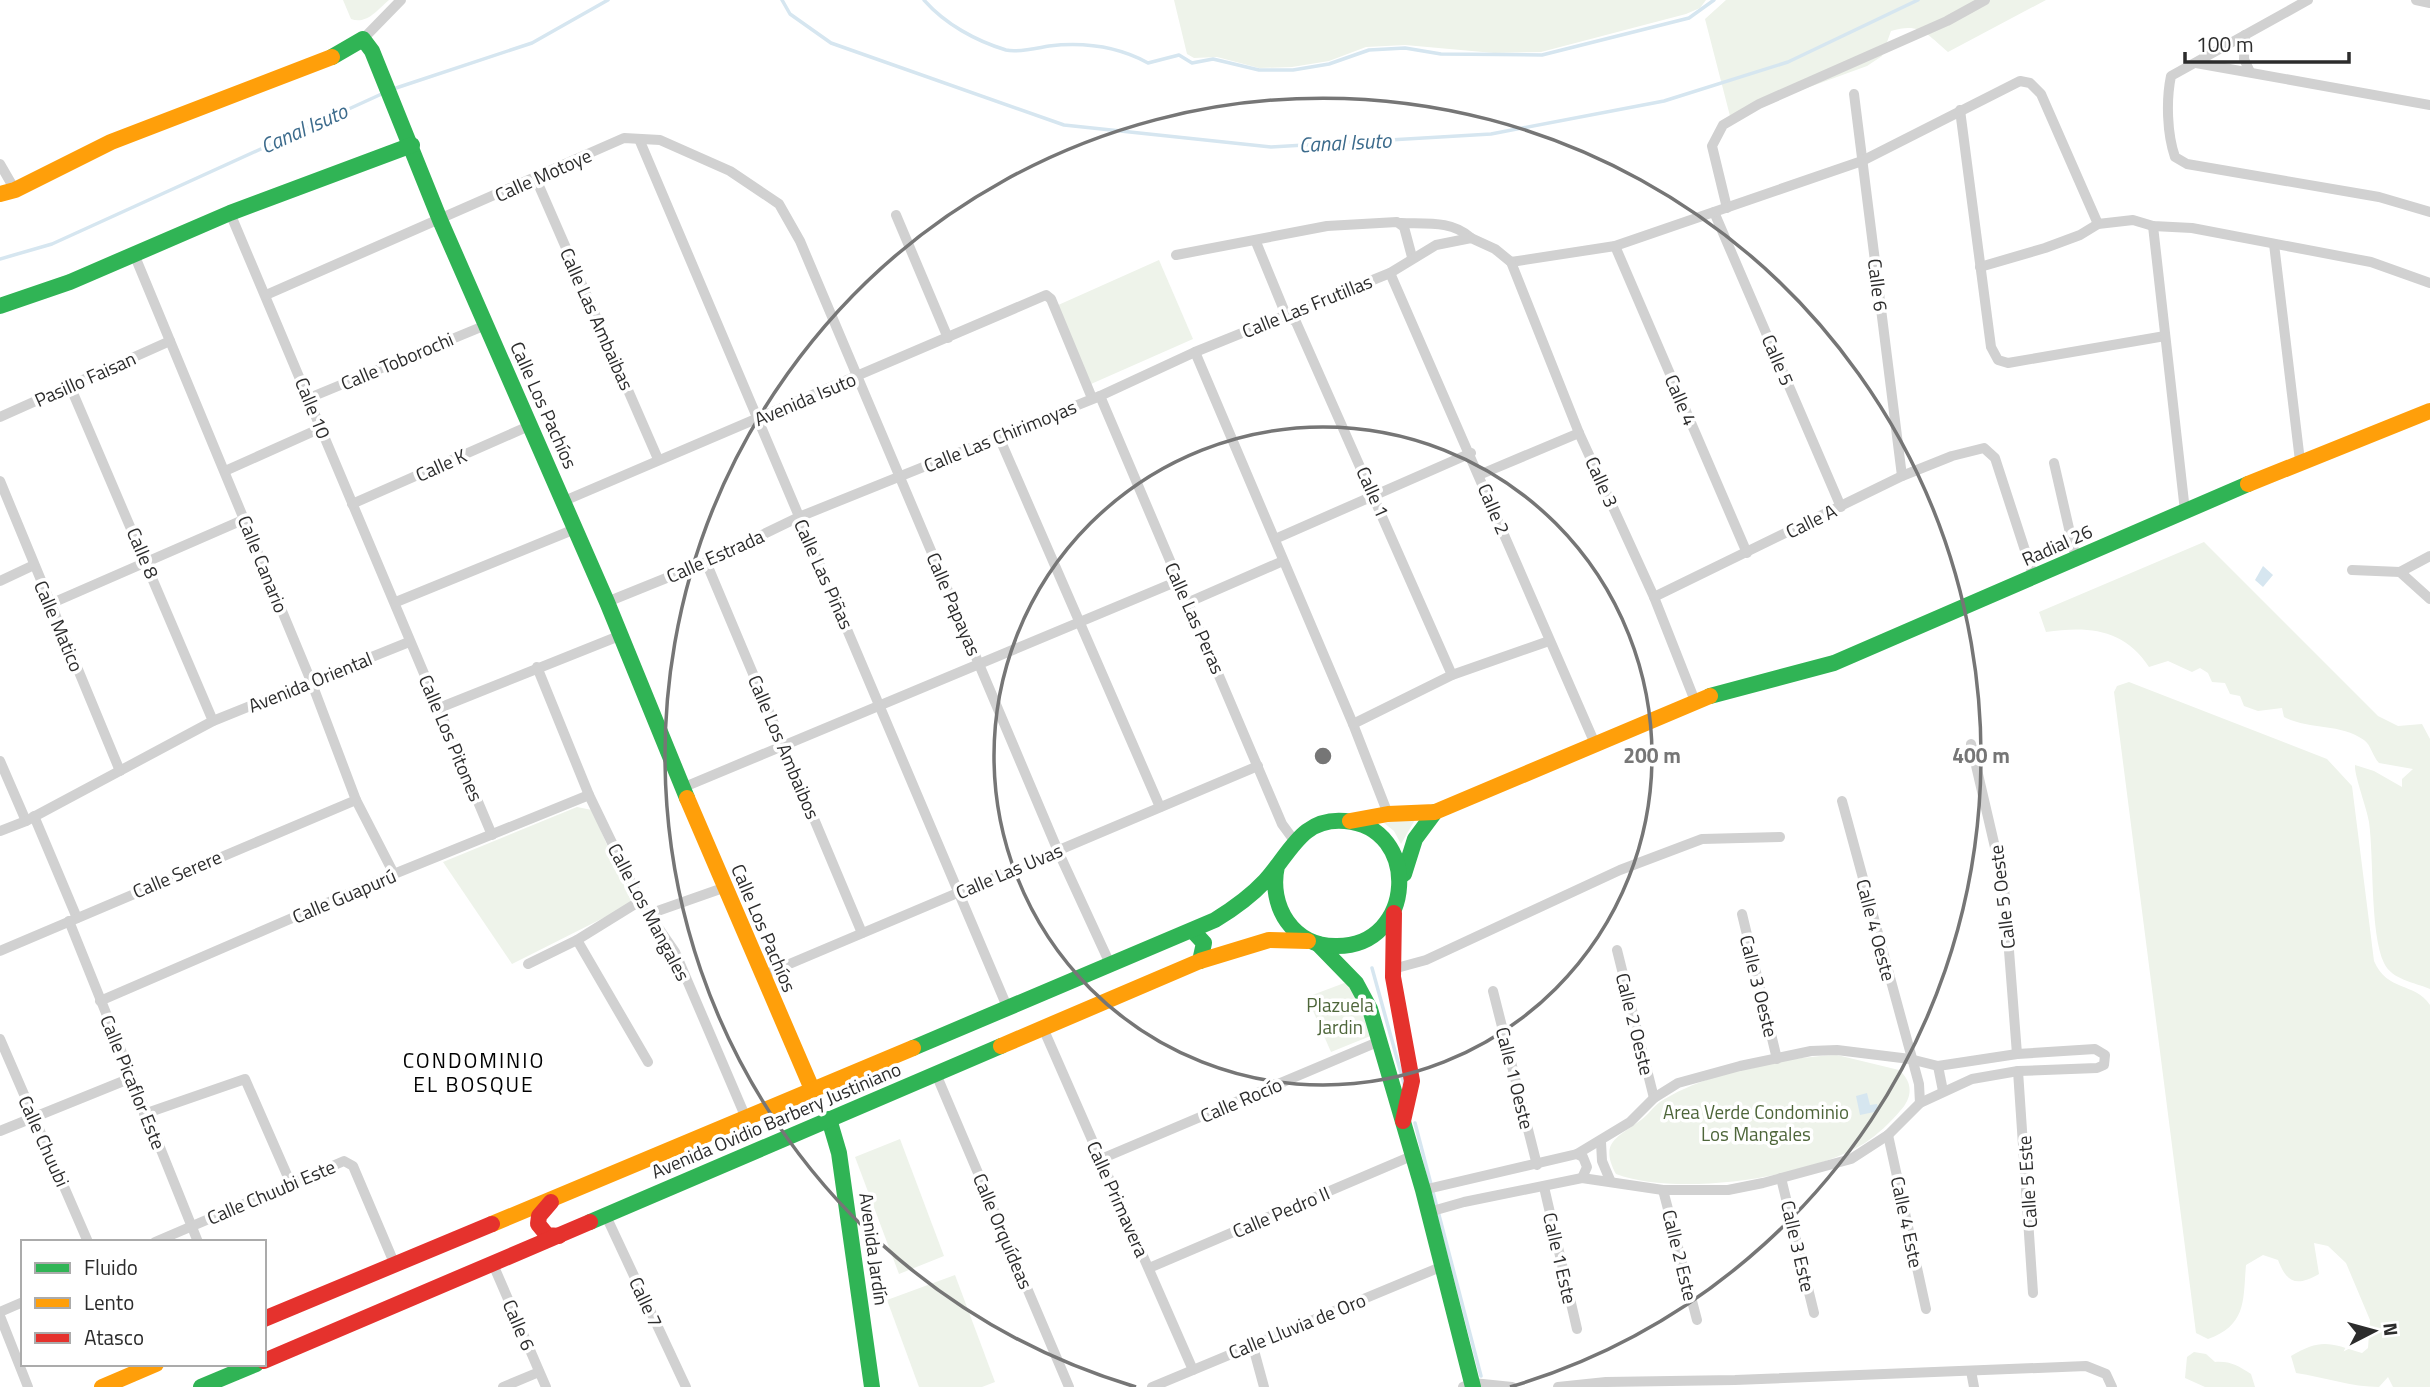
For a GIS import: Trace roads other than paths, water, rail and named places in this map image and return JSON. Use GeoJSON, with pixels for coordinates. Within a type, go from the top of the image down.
{"type":"FeatureCollection","features":[{"type":"Feature","properties":{"kind":"main road","name":"Calle Los Pachíos"},"geometry":{"type":"LineString","coordinates":[[367,45],[412,145],[440,220],[607,602],[723,888],[812,1088]]}},
{"type":"Feature","properties":{"kind":"main road"},"geometry":{"type":"LineString","coordinates":[[8,192],[111,142],[367,45]]}},
{"type":"Feature","properties":{"kind":"main road"},"geometry":{"type":"LineString","coordinates":[[0,306],[70,282],[230,213],[412,145]]}},
{"type":"Feature","properties":{"kind":"main road","name":"Radial 26"},"geometry":{"type":"LineString","coordinates":[[1695,701],[1749,683],[1834,663],[2300,461],[2430,411]]}},
{"type":"Feature","properties":{"kind":"main road"},"geometry":{"type":"LineString","coordinates":[[1470,1386],[1443,1266],[1436,1209],[1430,1189],[1414,1156],[1370,1009],[1356,983],[1314,943],[1284,920],[1275,902],[1273,884],[1277,866],[1293,839],[1317,824],[1388,814],[1435,812],[1596,746],[1695,701]]}},
{"type":"Feature","properties":{"kind":"main road"},"geometry":{"type":"LineString","coordinates":[[1404,1121],[1412,1081],[1393,968],[1394,912],[1415,839],[1435,812]]}},
{"type":"Feature","properties":{"kind":"main road"},"geometry":{"type":"LineString","coordinates":[[1347,821],[1361,825],[1386,841],[1396,855],[1401,869],[1401,886]]}},
{"type":"Feature","properties":{"kind":"main road","name":"Avenida Ovidio Barbery Justiniano"},"geometry":{"type":"LineString","coordinates":[[266,1318],[1193,931],[1218,919],[1248,897],[1277,866]]}},
{"type":"Feature","properties":{"kind":"main road"},"geometry":{"type":"LineString","coordinates":[[1314,943],[1335,948],[1354,946],[1370,939],[1384,927],[1394,912]]}},
{"type":"Feature","properties":{"kind":"main road"},"geometry":{"type":"LineString","coordinates":[[1193,931],[1204,943],[1200,961]]}},
{"type":"Feature","properties":{"kind":"main road","name":"Avenida Ovidio Barbery Justiniano"},"geometry":{"type":"LineString","coordinates":[[266,1360],[523,1248],[559,1236],[1200,961],[1269,940],[1314,943]]}},
{"type":"Feature","properties":{"kind":"main road","name":"Avenida Jardín"},"geometry":{"type":"LineString","coordinates":[[829,1119],[839,1153],[872,1387]]}},
{"type":"Feature","properties":{"kind":"main road"},"geometry":{"type":"LineString","coordinates":[[555,1198],[539,1216],[538,1224],[547,1235],[559,1236]]}},
{"type":"Feature","properties":{"kind":"main road"},"geometry":{"type":"LineString","coordinates":[[514,1216],[529,1220],[532,1226],[523,1248]]}},
{"type":"Feature","properties":{"kind":"main road"},"geometry":{"type":"LineString","coordinates":[[102,1387],[151,1366]]}},
{"type":"Feature","properties":{"kind":"main road"},"geometry":{"type":"LineString","coordinates":[[201,1387],[229,1382],[253,1366]]}},
{"type":"Feature","properties":{"kind":"street"},"geometry":{"type":"LineString","coordinates":[[367,45],[401,0]]}},
{"type":"Feature","properties":{"kind":"street"},"geometry":{"type":"LineString","coordinates":[[1727,208],[1712,146],[1724,125],[1759,104],[1947,21],[1985,0]]}},
{"type":"Feature","properties":{"kind":"street"},"geometry":{"type":"LineString","coordinates":[[2308,0],[2171,76],[2168,89],[2171,146],[2175,157],[2188,164],[2379,197],[2430,212]]}},
{"type":"Feature","properties":{"kind":"street"},"geometry":{"type":"LineString","coordinates":[[2416,0],[2430,3]]}},
{"type":"Feature","properties":{"kind":"street"},"geometry":{"type":"LineString","coordinates":[[2245,35],[2242,49],[2250,72]]}},
{"type":"Feature","properties":{"kind":"street"},"geometry":{"type":"LineString","coordinates":[[2196,63],[2430,105]]}},
{"type":"Feature","properties":{"kind":"street"},"geometry":{"type":"LineString","coordinates":[[1176,255],[1256,242],[1327,226],[1401,223],[1449,225],[1461,230],[1471,239],[1495,249],[1511,262],[1615,246],[1862,161],[2020,81],[2037,89],[2098,224]]}},
{"type":"Feature","properties":{"kind":"street","name":"Calle 6"},"geometry":{"type":"LineString","coordinates":[[1854,94],[1902,476]]}},
{"type":"Feature","properties":{"kind":"street"},"geometry":{"type":"LineString","coordinates":[[1960,110],[1990,347],[1998,360],[2008,362],[2165,336]]}},
{"type":"Feature","properties":{"kind":"street","name":"Calle Motoye"},"geometry":{"type":"LineString","coordinates":[[266,295],[536,179],[624,138],[660,140],[730,171],[779,204],[800,241]]}},
{"type":"Feature","properties":{"kind":"street","name":"Calle Las Piñas"},"geometry":{"type":"LineString","coordinates":[[639,139],[757,420],[881,704],[1008,1009]]}},
{"type":"Feature","properties":{"kind":"street"},"geometry":{"type":"LineString","coordinates":[[0,164],[8,192]]}},
{"type":"Feature","properties":{"kind":"street","name":"Calle Las Ambaibas"},"geometry":{"type":"LineString","coordinates":[[536,179],[658,460]]}},
{"type":"Feature","properties":{"kind":"street","name":"Calle 5"},"geometry":{"type":"LineString","coordinates":[[1714,212],[1841,507]]}},
{"type":"Feature","properties":{"kind":"street","name":"Calle 10"},"geometry":{"type":"LineString","coordinates":[[230,213],[396,602]]}},
{"type":"Feature","properties":{"kind":"street"},"geometry":{"type":"LineString","coordinates":[[896,215],[948,338]]}},
{"type":"Feature","properties":{"kind":"street"},"geometry":{"type":"LineString","coordinates":[[1980,267],[2045,248],[2080,235],[2098,224],[2133,220],[2153,226],[2192,228],[2371,262],[2430,283]]}},
{"type":"Feature","properties":{"kind":"street"},"geometry":{"type":"LineString","coordinates":[[1401,223],[1412,257]]}},
{"type":"Feature","properties":{"kind":"street"},"geometry":{"type":"LineString","coordinates":[[2153,226],[2185,511]]}},
{"type":"Feature","properties":{"kind":"street","name":"Calle Las Frutillas"},"geometry":{"type":"LineString","coordinates":[[1096,397],[1195,352],[1390,272],[1412,257],[1436,246],[1471,239]]}},
{"type":"Feature","properties":{"kind":"street","name":"Calle Papayas"},"geometry":{"type":"LineString","coordinates":[[800,241],[1058,851],[1111,966]]}},
{"type":"Feature","properties":{"kind":"street","name":"Calle 1"},"geometry":{"type":"LineString","coordinates":[[1256,242],[1286,314],[1296,322],[1374,494],[1452,675]]}},
{"type":"Feature","properties":{"kind":"street"},"geometry":{"type":"LineString","coordinates":[[2274,244],[2300,461]]}},
{"type":"Feature","properties":{"kind":"street","name":"Calle 4"},"geometry":{"type":"LineString","coordinates":[[1615,246],[1746,554]]}},
{"type":"Feature","properties":{"kind":"street","name":"Calle Canario"},"geometry":{"type":"LineString","coordinates":[[134,254],[311,681],[356,800],[394,874]]}},
{"type":"Feature","properties":{"kind":"street","name":"Calle 3"},"geometry":{"type":"LineString","coordinates":[[1511,262],[1579,433],[1654,597],[1695,701]]}},
{"type":"Feature","properties":{"kind":"street","name":"Calle 2"},"geometry":{"type":"LineString","coordinates":[[1390,272],[1471,453],[1596,746]]}},
{"type":"Feature","properties":{"kind":"street","name":"Avenida Isuto"},"geometry":{"type":"LineString","coordinates":[[564,501],[1046,295]]}},
{"type":"Feature","properties":{"kind":"street","name":"Calle Las Peras"},"geometry":{"type":"LineString","coordinates":[[1046,295],[1051,299],[1189,602],[1282,824],[1293,839]]}},
{"type":"Feature","properties":{"kind":"street","name":"Calle Toborochi"},"geometry":{"type":"LineString","coordinates":[[309,398],[486,325]]}},
{"type":"Feature","properties":{"kind":"street","name":"Pasillo Faisan"},"geometry":{"type":"LineString","coordinates":[[0,417],[170,341]]}},
{"type":"Feature","properties":{"kind":"street"},"geometry":{"type":"LineString","coordinates":[[1195,352],[1353,724],[1388,814]]}},
{"type":"Feature","properties":{"kind":"street","name":"Calle 8"},"geometry":{"type":"LineString","coordinates":[[70,386],[213,721]]}},
{"type":"Feature","properties":{"kind":"street","name":"Calle Las Chirimoyas"},"geometry":{"type":"LineString","coordinates":[[900,476],[1096,397]]}},
{"type":"Feature","properties":{"kind":"street","name":"Calle K"},"geometry":{"type":"LineString","coordinates":[[352,503],[529,426]]}},
{"type":"Feature","properties":{"kind":"street"},"geometry":{"type":"LineString","coordinates":[[225,471],[321,428]]}},
{"type":"Feature","properties":{"kind":"street"},"geometry":{"type":"LineString","coordinates":[[1479,475],[1579,433]]}},
{"type":"Feature","properties":{"kind":"street"},"geometry":{"type":"LineString","coordinates":[[999,437],[1160,807]]}},
{"type":"Feature","properties":{"kind":"street","name":"Calle A"},"geometry":{"type":"LineString","coordinates":[[1654,597],[1902,476],[1970,449],[1984,448],[1995,458],[2034,578]]}},
{"type":"Feature","properties":{"kind":"street"},"geometry":{"type":"LineString","coordinates":[[1275,538],[1471,453]]}},
{"type":"Feature","properties":{"kind":"street"},"geometry":{"type":"LineString","coordinates":[[2054,463],[2076,559]]}},
{"type":"Feature","properties":{"kind":"street","name":"Calle Estrada"},"geometry":{"type":"LineString","coordinates":[[607,602],[706,562],[799,517],[900,476]]}},
{"type":"Feature","properties":{"kind":"street","name":"Calle Matico"},"geometry":{"type":"LineString","coordinates":[[0,481],[120,771]]}},
{"type":"Feature","properties":{"kind":"street"},"geometry":{"type":"LineString","coordinates":[[50,604],[245,519]]}},
{"type":"Feature","properties":{"kind":"street"},"geometry":{"type":"LineString","coordinates":[[410,642],[396,602],[575,529]]}},
{"type":"Feature","properties":{"kind":"street"},"geometry":{"type":"LineString","coordinates":[[2352,570],[2400,572],[2430,556]]}},
{"type":"Feature","properties":{"kind":"street"},"geometry":{"type":"LineString","coordinates":[[1189,602],[1283,561]]}},
{"type":"Feature","properties":{"kind":"street","name":"Calle Los Ambaibos"},"geometry":{"type":"LineString","coordinates":[[706,562],[862,933]]}},
{"type":"Feature","properties":{"kind":"street"},"geometry":{"type":"LineString","coordinates":[[0,581],[34,565]]}},
{"type":"Feature","properties":{"kind":"street"},"geometry":{"type":"LineString","coordinates":[[2400,572],[2430,599]]}},
{"type":"Feature","properties":{"kind":"street"},"geometry":{"type":"LineString","coordinates":[[682,788],[1178,581]]}},
{"type":"Feature","properties":{"kind":"street"},"geometry":{"type":"LineString","coordinates":[[439,708],[619,636]]}},
{"type":"Feature","properties":{"kind":"street"},"geometry":{"type":"LineString","coordinates":[[1353,724],[1452,675],[1549,641]]}},
{"type":"Feature","properties":{"kind":"street","name":"Avenida Oriental"},"geometry":{"type":"LineString","coordinates":[[0,831],[30,818],[213,721],[410,642]]}},
{"type":"Feature","properties":{"kind":"street","name":"Calle Los Pitones"},"geometry":{"type":"LineString","coordinates":[[410,642],[492,835]]}},
{"type":"Feature","properties":{"kind":"street","name":"Calle Los Mangales"},"geometry":{"type":"LineString","coordinates":[[537,667],[589,795],[640,901],[675,952],[746,1118]]}},
{"type":"Feature","properties":{"kind":"street","name":"Calle 5 Oeste"},"geometry":{"type":"LineString","coordinates":[[1971,744],[2004,886],[2017,1054]]}},
{"type":"Feature","properties":{"kind":"street","name":"Calle Picaflor Este"},"geometry":{"type":"LineString","coordinates":[[0,761],[30,818],[73,919],[100,1001],[197,1240]]}},
{"type":"Feature","properties":{"kind":"street","name":"Calle Las Uvas"},"geometry":{"type":"LineString","coordinates":[[761,976],[1258,766]]}},
{"type":"Feature","properties":{"kind":"street","name":"Calle Guapurú"},"geometry":{"type":"LineString","coordinates":[[100,1001],[394,874],[589,795]]}},
{"type":"Feature","properties":{"kind":"street","name":"Calle Serere"},"geometry":{"type":"LineString","coordinates":[[0,951],[356,800]]}},
{"type":"Feature","properties":{"kind":"street","name":"Calle 4 Oeste"},"geometry":{"type":"LineString","coordinates":[[1842,801],[1910,1059],[1919,1084],[1920,1103]]}},
{"type":"Feature","properties":{"kind":"street"},"geometry":{"type":"LineString","coordinates":[[1393,968],[1426,960],[1620,870],[1702,839],[1780,837]]}},
{"type":"Feature","properties":{"kind":"street"},"geometry":{"type":"LineString","coordinates":[[649,914],[723,888]]}},
{"type":"Feature","properties":{"kind":"street"},"geometry":{"type":"LineString","coordinates":[[528,964],[577,940],[640,901]]}},
{"type":"Feature","properties":{"kind":"street","name":"Calle 3 Oeste"},"geometry":{"type":"LineString","coordinates":[[1742,914],[1777,1059]]}},
{"type":"Feature","properties":{"kind":"street"},"geometry":{"type":"LineString","coordinates":[[577,940],[648,1062]]}},
{"type":"Feature","properties":{"kind":"street","name":"Calle 2 Oeste"},"geometry":{"type":"LineString","coordinates":[[1617,950],[1654,1098]]}},
{"type":"Feature","properties":{"kind":"street","name":"Calle 1 Oeste"},"geometry":{"type":"LineString","coordinates":[[1493,991],[1537,1165]]}},
{"type":"Feature","properties":{"kind":"street","name":"Calle Primavera"},"geometry":{"type":"LineString","coordinates":[[1043,1028],[1193,1370]]}},
{"type":"Feature","properties":{"kind":"street","name":"Calle Chuubi"},"geometry":{"type":"LineString","coordinates":[[0,1039],[87,1240]]}},
{"type":"Feature","properties":{"kind":"street","name":"Calle Rocío"},"geometry":{"type":"LineString","coordinates":[[1101,1159],[1380,1041]]}},
{"type":"Feature","properties":{"kind":"street"},"geometry":{"type":"LineString","coordinates":[[1430,1189],[1577,1154],[1601,1142],[1630,1122],[1654,1098],[1678,1083],[1777,1059],[1837,1050],[1910,1059],[1938,1066],[2017,1054],[2095,1049],[2103,1052],[2106,1058],[2104,1065],[2097,1068],[2018,1071],[1972,1079],[1920,1103],[1888,1135],[1851,1159],[1782,1178],[1728,1190],[1663,1190],[1582,1178],[1436,1209]]}},
{"type":"Feature","properties":{"kind":"street"},"geometry":{"type":"LineString","coordinates":[[1938,1066],[1943,1091]]}},
{"type":"Feature","properties":{"kind":"street","name":"Calle 5 Este"},"geometry":{"type":"LineString","coordinates":[[2018,1071],[2033,1293]]}},
{"type":"Feature","properties":{"kind":"street","name":"Calle Orquídeas"},"geometry":{"type":"LineString","coordinates":[[936,1074],[1069,1387]]}},
{"type":"Feature","properties":{"kind":"street"},"geometry":{"type":"LineString","coordinates":[[0,1131],[131,1078]]}},
{"type":"Feature","properties":{"kind":"street"},"geometry":{"type":"LineString","coordinates":[[144,1114],[245,1079],[291,1184]]}},
{"type":"Feature","properties":{"kind":"street","name":"Calle 4 Este"},"geometry":{"type":"LineString","coordinates":[[1888,1135],[1926,1309]]}},
{"type":"Feature","properties":{"kind":"street"},"geometry":{"type":"LineString","coordinates":[[1601,1142],[1609,1180]]}},
{"type":"Feature","properties":{"kind":"street"},"geometry":{"type":"LineString","coordinates":[[1577,1154],[1583,1157],[1587,1167],[1582,1178]]}},
{"type":"Feature","properties":{"kind":"street","name":"Calle Pedro II"},"geometry":{"type":"LineString","coordinates":[[1149,1268],[1414,1156]]}},
{"type":"Feature","properties":{"kind":"street","name":"Calle Chuubi Este"},"geometry":{"type":"LineString","coordinates":[[160,1240],[344,1161],[353,1166],[395,1265]]}},
{"type":"Feature","properties":{"kind":"street","name":"Calle 3 Este"},"geometry":{"type":"LineString","coordinates":[[1782,1178],[1814,1313]]}},
{"type":"Feature","properties":{"kind":"street","name":"Calle 1 Este"},"geometry":{"type":"LineString","coordinates":[[1544,1187],[1577,1329]]}},
{"type":"Feature","properties":{"kind":"street","name":"Calle 2 Este"},"geometry":{"type":"LineString","coordinates":[[1663,1190],[1697,1320]]}},
{"type":"Feature","properties":{"kind":"street","name":"Calle 7"},"geometry":{"type":"LineString","coordinates":[[606,1216],[686,1387]]}},
{"type":"Feature","properties":{"kind":"street","name":"Calle 6"},"geometry":{"type":"LineString","coordinates":[[492,1262],[546,1387]]}},
{"type":"Feature","properties":{"kind":"street","name":"Calle Lluvia de Oro"},"geometry":{"type":"LineString","coordinates":[[1152,1387],[1252,1343],[1443,1266]]}},
{"type":"Feature","properties":{"kind":"street"},"geometry":{"type":"LineString","coordinates":[[21,1302],[0,1314],[28,1387]]}},
{"type":"Feature","properties":{"kind":"street"},"geometry":{"type":"LineString","coordinates":[[1252,1343],[1264,1387]]}},
{"type":"Feature","properties":{"kind":"street"},"geometry":{"type":"LineString","coordinates":[[1559,1387],[1736,1384],[1849,1375],[2086,1366],[2106,1374],[2112,1387]]}},
{"type":"Feature","properties":{"kind":"street"},"geometry":{"type":"LineString","coordinates":[[1971,1371],[1973,1387]]}},
{"type":"Feature","properties":{"kind":"street"},"geometry":{"type":"LineString","coordinates":[[503,1387],[539,1372]]}},
{"type":"Feature","properties":{"kind":"street"},"geometry":{"type":"LineString","coordinates":[[1849,1375],[1852,1387]]}},
{"type":"Feature","properties":{"kind":"street"},"geometry":{"type":"LineString","coordinates":[[1470,1386],[1512,1387]]}},
{"type":"Feature","properties":{"kind":"waterway","name":"Canal Isuto"},"geometry":{"type":"LineString","coordinates":[[393,89],[532,43],[608,0]]}},
{"type":"Feature","properties":{"kind":"waterway","name":"Canal Isuto"},"geometry":{"type":"LineString","coordinates":[[782,0],[790,14],[831,43],[1064,125],[1271,147],[1491,134],[1664,101],[1788,62],[1918,0]]}},
{"type":"Feature","properties":{"kind":"waterway"},"geometry":{"type":"LineString","coordinates":[[924,0],[941,17],[962,31],[1006,50],[1088,45],[1112,49],[1148,63],[1179,55],[1192,63],[1213,59],[1259,70],[1293,70],[1329,64],[1369,50],[1405,48],[1441,54],[1542,55],[1689,18],[1714,0]]}},
{"type":"Feature","properties":{"kind":"waterway","name":"Canal Isuto"},"geometry":{"type":"LineString","coordinates":[[0,259],[52,244],[386,92]]}},
{"type":"Feature","properties":{"kind":"waterway"},"geometry":{"type":"LineString","coordinates":[[1372,968],[1404,1084]]}},
{"type":"Feature","properties":{"kind":"waterway"},"geometry":{"type":"LineString","coordinates":[[1415,1123],[1481,1376]]}},
{"type":"Feature","properties":{"kind":"district","name":"CONDOMINIO EL BOSQUE"},"geometry":{"type":"Point","coordinates":[474,1073]}},
{"type":"Feature","properties":{"kind":"park label","name":"Plazuela Jardin"},"geometry":{"type":"Point","coordinates":[1340,1016]}},
{"type":"Feature","properties":{"kind":"park label","name":"Area Verde Condominio Los Mangales"},"geometry":{"type":"Point","coordinates":[1756,1123]}}]}
